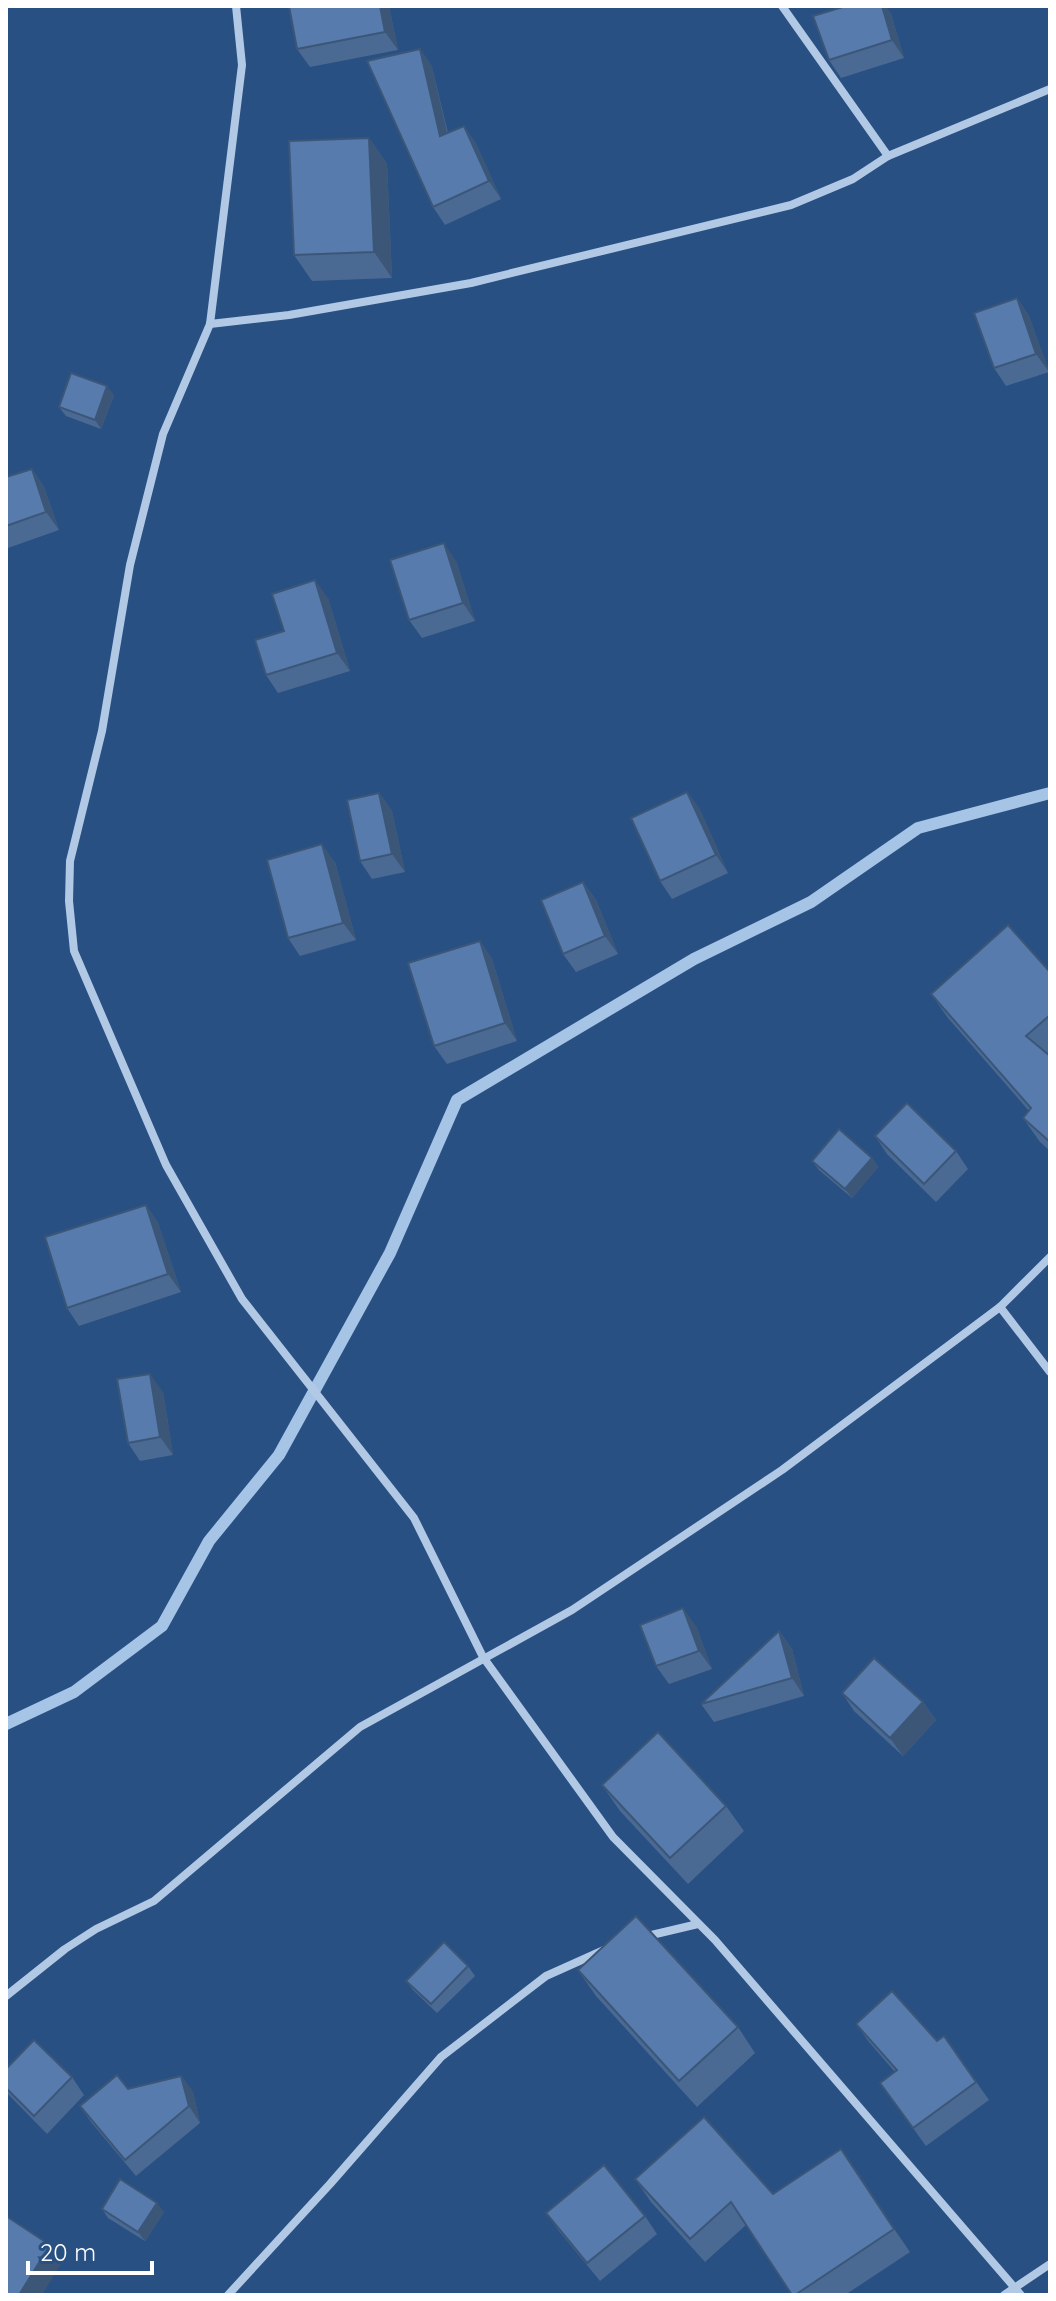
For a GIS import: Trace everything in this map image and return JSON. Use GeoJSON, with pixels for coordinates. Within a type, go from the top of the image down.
{"type":"FeatureCollection","features":[{"type":"Feature","properties":{"kind":"street"},"geometry":{"type":"LineString","coordinates":[[236,6],[242,65],[210,324],[163,434],[130,565],[102,731],[70,861],[69,901],[74,951],[166,1165],[242,1299],[414,1518],[483,1657],[613,1837],[698,1924],[1021,2295]]}},
{"type":"Feature","properties":{"kind":"street"},"geometry":{"type":"LineString","coordinates":[[782,6],[888,156]]}},
{"type":"Feature","properties":{"kind":"street"},"geometry":{"type":"LineString","coordinates":[[210,324],[289,315],[471,283],[791,205],[853,179],[888,156],[1050,89]]}},
{"type":"Feature","properties":{"kind":"street"},"geometry":{"type":"LineString","coordinates":[[6,1996],[65,1949],[96,1929],[154,1901],[360,1727],[572,1610],[782,1470],[1000,1307],[1050,1257]]}},
{"type":"Feature","properties":{"kind":"street"},"geometry":{"type":"LineString","coordinates":[[1000,1307],[1050,1372]]}},
{"type":"Feature","properties":{"kind":"street"},"geometry":{"type":"LineString","coordinates":[[639,1938],[698,1924]]}},
{"type":"Feature","properties":{"kind":"street"},"geometry":{"type":"LineString","coordinates":[[228,2295],[441,2057],[546,1976],[611,1947]]}},
{"type":"Feature","properties":{"kind":"street"},"geometry":{"type":"LineString","coordinates":[[1004,2295],[1050,2264]]}},
{"type":"Feature","properties":{"kind":"building"},"geometry":{"type":"Polygon","coordinates":[[[289,6],[380,6],[385,32],[297,49],[289,6]]]}},
{"type":"Feature","properties":{"kind":"building"},"geometry":{"type":"Polygon","coordinates":[[[846,6],[882,6],[892,40],[829,60],[813,16],[846,6]]]}},
{"type":"Feature","properties":{"kind":"building"},"geometry":{"type":"Polygon","coordinates":[[[420,49],[440,136],[464,126],[489,181],[433,207],[367,61],[420,49]]]}},
{"type":"Feature","properties":{"kind":"building"},"geometry":{"type":"Polygon","coordinates":[[[369,138],[374,252],[294,255],[289,141],[369,138]]]}},
{"type":"Feature","properties":{"kind":"building"},"geometry":{"type":"Polygon","coordinates":[[[1017,298],[1036,354],[994,368],[974,313],[1017,298]]]}},
{"type":"Feature","properties":{"kind":"building"},"geometry":{"type":"Polygon","coordinates":[[[71,373],[107,386],[95,420],[59,407],[71,373]]]}},
{"type":"Feature","properties":{"kind":"building"},"geometry":{"type":"Polygon","coordinates":[[[32,469],[46,512],[6,526],[6,477],[32,469]]]}},
{"type":"Feature","properties":{"kind":"building"},"geometry":{"type":"Polygon","coordinates":[[[444,543],[463,603],[409,620],[390,560],[444,543]]]}},
{"type":"Feature","properties":{"kind":"building"},"geometry":{"type":"Polygon","coordinates":[[[315,580],[337,653],[266,675],[255,640],[284,631],[272,594],[315,580]]]}},
{"type":"Feature","properties":{"kind":"building"},"geometry":{"type":"Polygon","coordinates":[[[687,792],[716,855],[660,881],[631,818],[687,792]]]}},
{"type":"Feature","properties":{"kind":"building"},"geometry":{"type":"Polygon","coordinates":[[[379,793],[392,854],[360,861],[347,800],[379,793]]]}},
{"type":"Feature","properties":{"kind":"building"},"geometry":{"type":"Polygon","coordinates":[[[322,844],[343,923],[288,938],[267,860],[322,844]]]}},
{"type":"Feature","properties":{"kind":"building"},"geometry":{"type":"Polygon","coordinates":[[[583,882],[605,936],[563,954],[541,900],[583,882]]]}},
{"type":"Feature","properties":{"kind":"building"},"geometry":{"type":"Polygon","coordinates":[[[1008,925],[1050,972],[1050,1015],[1026,1036],[1050,1056],[1050,1142],[1023,1118],[1031,1108],[931,994],[1008,925]]]}},
{"type":"Feature","properties":{"kind":"building"},"geometry":{"type":"Polygon","coordinates":[[[480,941],[505,1023],[434,1046],[408,963],[480,941]]]}},
{"type":"Feature","properties":{"kind":"building"},"geometry":{"type":"Polygon","coordinates":[[[907,1103],[956,1151],[924,1184],[875,1136],[907,1103]]]}},
{"type":"Feature","properties":{"kind":"building"},"geometry":{"type":"Polygon","coordinates":[[[839,1129],[872,1158],[845,1189],[812,1161],[839,1129]]]}},
{"type":"Feature","properties":{"kind":"building"},"geometry":{"type":"Polygon","coordinates":[[[146,1205],[168,1274],[67,1308],[45,1237],[146,1205]]]}},
{"type":"Feature","properties":{"kind":"building"},"geometry":{"type":"Polygon","coordinates":[[[150,1374],[160,1437],[128,1443],[117,1379],[150,1374]]]}},
{"type":"Feature","properties":{"kind":"building"},"geometry":{"type":"Polygon","coordinates":[[[683,1608],[699,1651],[656,1666],[640,1625],[683,1608]]]}},
{"type":"Feature","properties":{"kind":"building"},"geometry":{"type":"Polygon","coordinates":[[[779,1631],[792,1678],[701,1704],[779,1631]]]}},
{"type":"Feature","properties":{"kind":"building"},"geometry":{"type":"Polygon","coordinates":[[[874,1658],[923,1702],[890,1738],[842,1693],[874,1658]]]}},
{"type":"Feature","properties":{"kind":"building"},"geometry":{"type":"Polygon","coordinates":[[[658,1732],[726,1806],[670,1858],[602,1785],[658,1732]]]}},
{"type":"Feature","properties":{"kind":"building"},"geometry":{"type":"Polygon","coordinates":[[[636,1916],[738,2027],[679,2081],[578,1970],[636,1916]]]}},
{"type":"Feature","properties":{"kind":"building"},"geometry":{"type":"Polygon","coordinates":[[[444,1942],[468,1966],[431,2004],[406,1981],[444,1942]]]}},
{"type":"Feature","properties":{"kind":"building"},"geometry":{"type":"Polygon","coordinates":[[[892,1991],[937,2041],[944,2036],[976,2082],[913,2128],[880,2083],[897,2070],[856,2024],[892,1991]]]}},
{"type":"Feature","properties":{"kind":"building"},"geometry":{"type":"Polygon","coordinates":[[[34,2040],[72,2077],[34,2116],[6,2088],[6,2069],[34,2040]]]}},
{"type":"Feature","properties":{"kind":"building"},"geometry":{"type":"Polygon","coordinates":[[[117,2075],[128,2089],[181,2076],[189,2106],[125,2160],[80,2106],[117,2075]]]}},
{"type":"Feature","properties":{"kind":"building"},"geometry":{"type":"Polygon","coordinates":[[[704,2117],[773,2194],[841,2149],[894,2229],[795,2295],[792,2295],[731,2202],[690,2239],[635,2179],[704,2117]]]}},
{"type":"Feature","properties":{"kind":"building"},"geometry":{"type":"Polygon","coordinates":[[[604,2165],[645,2216],[587,2263],[546,2213],[604,2165]]]}},
{"type":"Feature","properties":{"kind":"building"},"geometry":{"type":"Polygon","coordinates":[[[120,2179],[157,2203],[138,2232],[102,2209],[120,2179]]]}},
{"type":"Feature","properties":{"kind":"building"},"geometry":{"type":"Polygon","coordinates":[[[6,2216],[50,2245],[19,2295],[6,2295],[6,2216]]]}},
{"type":"Feature","properties":{"kind":"waterway"},"geometry":{"type":"LineString","coordinates":[[6,1724],[74,1692],[162,1626],[209,1541],[279,1455],[390,1253],[457,1100],[694,959],[811,902],[918,828],[1050,793]]}}]}
